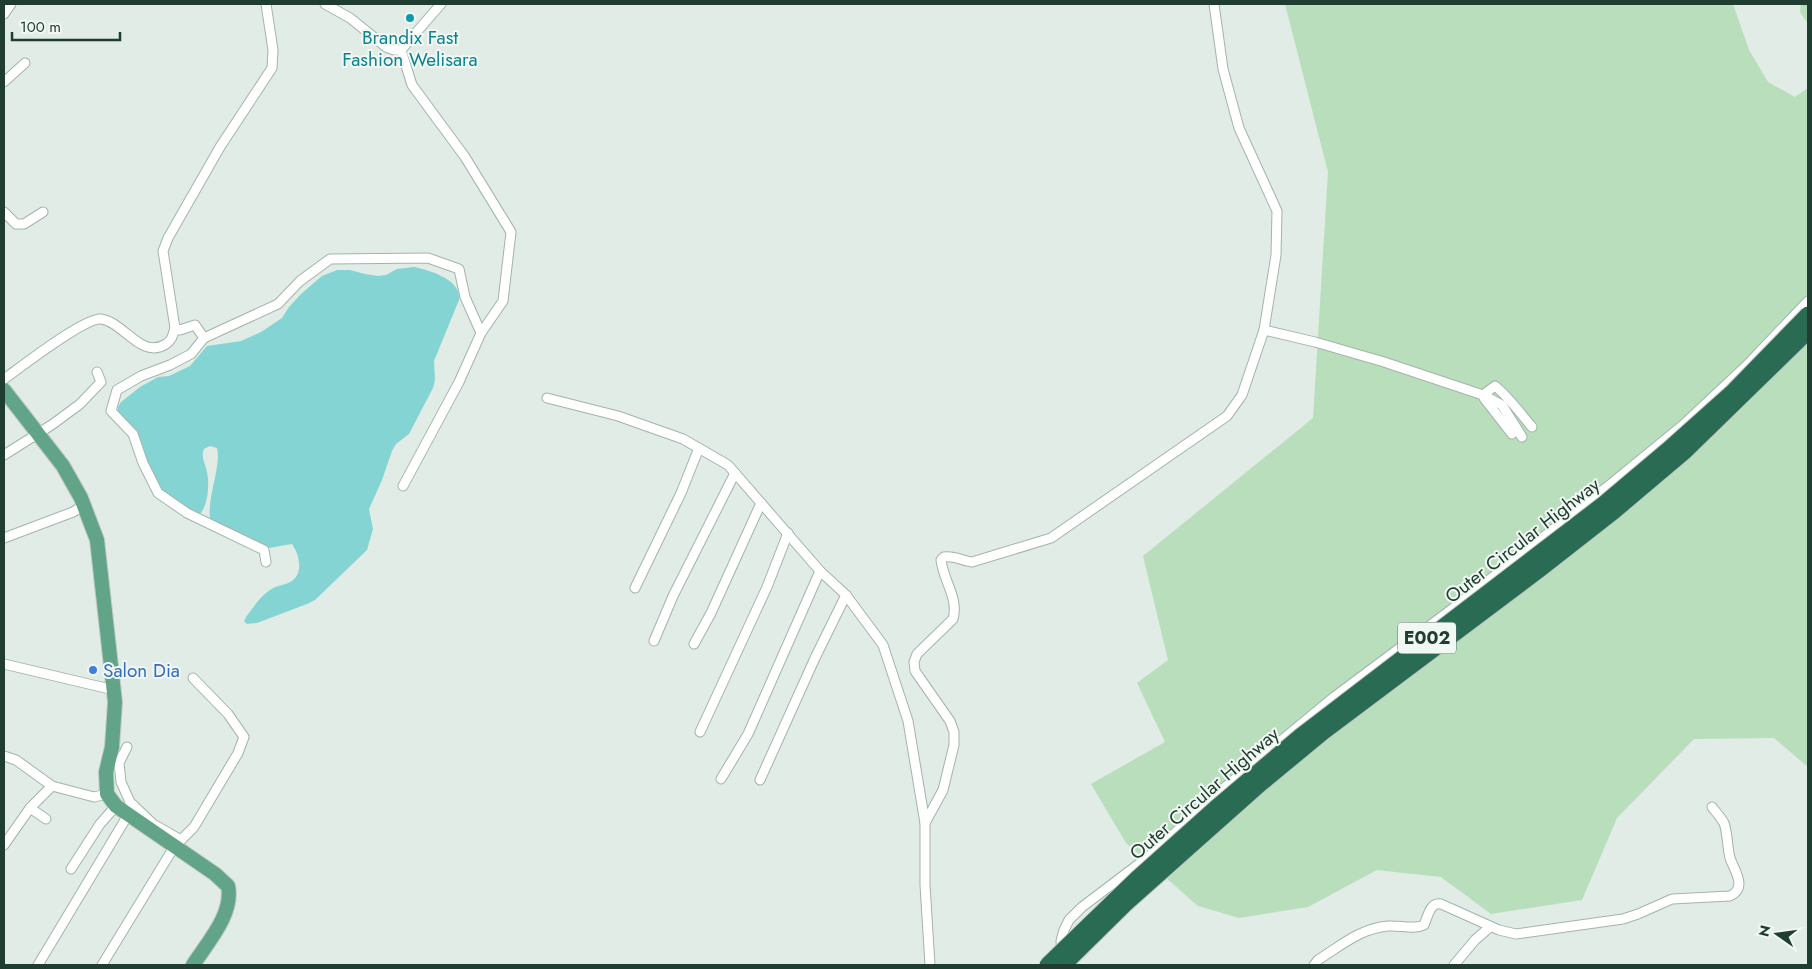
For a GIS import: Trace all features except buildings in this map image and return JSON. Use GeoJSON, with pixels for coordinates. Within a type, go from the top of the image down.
{"type":"FeatureCollection","features":[{"type":"Feature","properties":{"kind":"highway","name":"Outer Circular Highway"},"geometry":{"type":"LineString","coordinates":[[1047,965],[1138,877],[1300,736],[1603,504],[1667,450],[1733,391],[1808,314]]}},
{"type":"Feature","properties":{"kind":"highway","name":"Outer Circular Highway"},"geometry":{"type":"LineString","coordinates":[[1064,965],[1126,904],[1261,784],[1324,732],[1616,511],[1679,457],[1808,332]]}},
{"type":"Feature","properties":{"kind":"main road"},"geometry":{"type":"LineString","coordinates":[[4,390],[63,466],[84,506],[97,540],[115,702],[112,747],[106,772],[107,794],[116,806],[128,816],[178,844],[228,886],[228,904],[222,919],[193,965]]}},
{"type":"Feature","properties":{"kind":"street"},"geometry":{"type":"LineString","coordinates":[[4,14],[11,4]]}},
{"type":"Feature","properties":{"kind":"street"},"geometry":{"type":"LineString","coordinates":[[4,379],[63,337],[93,319],[111,322],[140,344],[152,348],[162,347],[169,342],[175,328],[164,251],[168,238],[220,147],[272,68],[274,50],[266,4]]}},
{"type":"Feature","properties":{"kind":"street"},"geometry":{"type":"LineString","coordinates":[[325,4],[350,18],[386,47],[394,50],[401,50],[441,4]]}},
{"type":"Feature","properties":{"kind":"street"},"geometry":{"type":"LineString","coordinates":[[925,823],[943,790],[954,745],[954,732],[950,721],[915,672],[914,662],[918,654],[953,619],[954,603],[941,560],[944,557],[952,556],[960,561],[972,562],[1051,538],[1227,416],[1242,395],[1264,330],[1276,255],[1277,211],[1239,128],[1223,69],[1214,4]]}},
{"type":"Feature","properties":{"kind":"street"},"geometry":{"type":"LineString","coordinates":[[401,50],[412,86],[466,158],[510,232],[503,301],[481,333],[459,382],[403,486]]}},
{"type":"Feature","properties":{"kind":"street"},"geometry":{"type":"LineString","coordinates":[[4,82],[25,63]]}},
{"type":"Feature","properties":{"kind":"street"},"geometry":{"type":"LineString","coordinates":[[4,212],[16,224],[24,224],[43,212]]}},
{"type":"Feature","properties":{"kind":"street"},"geometry":{"type":"LineString","coordinates":[[266,562],[264,550],[187,514],[158,493],[143,463],[133,434],[110,411],[117,390],[140,376],[170,365],[191,354],[204,338],[278,304],[300,281],[330,260],[428,258],[459,270],[465,297],[481,333]]}},
{"type":"Feature","properties":{"kind":"street"},"geometry":{"type":"LineString","coordinates":[[1064,965],[1061,941],[1064,930],[1069,920],[1082,907],[1148,857],[1224,788],[1334,697],[1452,609],[1683,425],[1747,365],[1808,301]]}},
{"type":"Feature","properties":{"kind":"street"},"geometry":{"type":"LineString","coordinates":[[175,328],[180,330],[195,325],[204,338]]}},
{"type":"Feature","properties":{"kind":"street"},"geometry":{"type":"LineString","coordinates":[[1264,330],[1315,342],[1384,362],[1483,395],[1502,405],[1522,437]]}},
{"type":"Feature","properties":{"kind":"street"},"geometry":{"type":"LineString","coordinates":[[4,455],[80,404],[101,382],[97,372]]}},
{"type":"Feature","properties":{"kind":"street"},"geometry":{"type":"LineString","coordinates":[[1483,395],[1494,386],[1503,392],[1510,403],[1532,427]]}},
{"type":"Feature","properties":{"kind":"street"},"geometry":{"type":"LineString","coordinates":[[1483,395],[1512,434]]}},
{"type":"Feature","properties":{"kind":"street"},"geometry":{"type":"LineString","coordinates":[[547,398],[618,416],[684,439],[728,465],[820,571],[846,594],[883,645],[908,720],[925,823],[925,884],[930,965]]}},
{"type":"Feature","properties":{"kind":"street"},"geometry":{"type":"LineString","coordinates":[[635,588],[681,492],[699,448]]}},
{"type":"Feature","properties":{"kind":"street"},"geometry":{"type":"LineString","coordinates":[[654,641],[673,596],[735,473]]}},
{"type":"Feature","properties":{"kind":"street"},"geometry":{"type":"LineString","coordinates":[[694,644],[711,613],[761,503]]}},
{"type":"Feature","properties":{"kind":"street"},"geometry":{"type":"LineString","coordinates":[[4,538],[84,506]]}},
{"type":"Feature","properties":{"kind":"street"},"geometry":{"type":"LineString","coordinates":[[700,732],[767,587],[788,533]]}},
{"type":"Feature","properties":{"kind":"street"},"geometry":{"type":"LineString","coordinates":[[721,779],[748,734],[820,571]]}},
{"type":"Feature","properties":{"kind":"street"},"geometry":{"type":"LineString","coordinates":[[760,780],[846,594]]}},
{"type":"Feature","properties":{"kind":"street"},"geometry":{"type":"LineString","coordinates":[[4,664],[114,690]]}},
{"type":"Feature","properties":{"kind":"street"},"geometry":{"type":"LineString","coordinates":[[102,965],[178,844],[198,819],[238,754],[244,737],[228,714],[194,678]]}},
{"type":"Feature","properties":{"kind":"street"},"geometry":{"type":"LineString","coordinates":[[126,747],[119,763],[121,782],[130,802],[178,844]]}},
{"type":"Feature","properties":{"kind":"street"},"geometry":{"type":"LineString","coordinates":[[4,756],[16,760],[52,786],[94,797],[107,794]]}},
{"type":"Feature","properties":{"kind":"street"},"geometry":{"type":"LineString","coordinates":[[4,845],[30,808],[52,786]]}},
{"type":"Feature","properties":{"kind":"street"},"geometry":{"type":"LineString","coordinates":[[72,869],[100,824],[116,806]]}},
{"type":"Feature","properties":{"kind":"street"},"geometry":{"type":"LineString","coordinates":[[1314,965],[1358,934],[1388,926],[1420,926],[1424,924],[1433,905],[1436,903],[1490,927],[1516,934],[1623,919],[1672,899],[1730,896],[1737,890],[1739,877],[1730,857],[1723,822],[1712,807]]}},
{"type":"Feature","properties":{"kind":"street"},"geometry":{"type":"LineString","coordinates":[[30,808],[46,819]]}},
{"type":"Feature","properties":{"kind":"street"},"geometry":{"type":"LineString","coordinates":[[38,965],[128,816]]}},
{"type":"Feature","properties":{"kind":"street"},"geometry":{"type":"LineString","coordinates":[[1454,965],[1475,940],[1490,927]]}},
{"type":"Feature","properties":{"kind":"green space"},"geometry":{"type":"Polygon","coordinates":[[[1285,4],[1733,4],[1749,50],[1768,82],[1795,97],[1808,88],[1808,767],[1774,738],[1694,739],[1617,818],[1582,900],[1491,914],[1441,877],[1377,870],[1308,907],[1239,918],[1198,906],[1126,843],[1091,784],[1165,742],[1137,683],[1168,660],[1143,556],[1313,418],[1328,172],[1285,4]]]}},
{"type":"Feature","properties":{"kind":"green space"},"geometry":{"type":"Polygon","coordinates":[[[1801,4],[1808,4],[1808,24],[1800,12],[1801,4]]]}},
{"type":"Feature","properties":{"kind":"water"},"geometry":{"type":"Polygon","coordinates":[[[414,267],[444,277],[459,293],[459,300],[434,361],[435,380],[433,388],[409,434],[396,444],[392,451],[369,509],[373,529],[367,550],[315,600],[257,623],[247,624],[244,621],[246,617],[263,595],[273,588],[292,581],[296,577],[299,563],[295,548],[292,544],[269,548],[264,547],[211,522],[210,504],[217,465],[217,448],[210,446],[204,449],[203,452],[208,479],[208,493],[205,505],[199,515],[172,501],[161,488],[148,463],[140,438],[118,414],[118,407],[121,402],[140,387],[158,377],[169,376],[190,366],[207,346],[241,341],[261,332],[282,318],[301,294],[322,276],[337,270],[350,270],[378,276],[386,275],[397,269],[414,267]]]}},
{"type":"Feature","properties":{"kind":"place","name":"Brandix Fast Fashion Welisara"},"geometry":{"type":"Point","coordinates":[410,18]}},
{"type":"Feature","properties":{"kind":"place","name":"Salon Dia"},"geometry":{"type":"Point","coordinates":[93,670]}}]}
